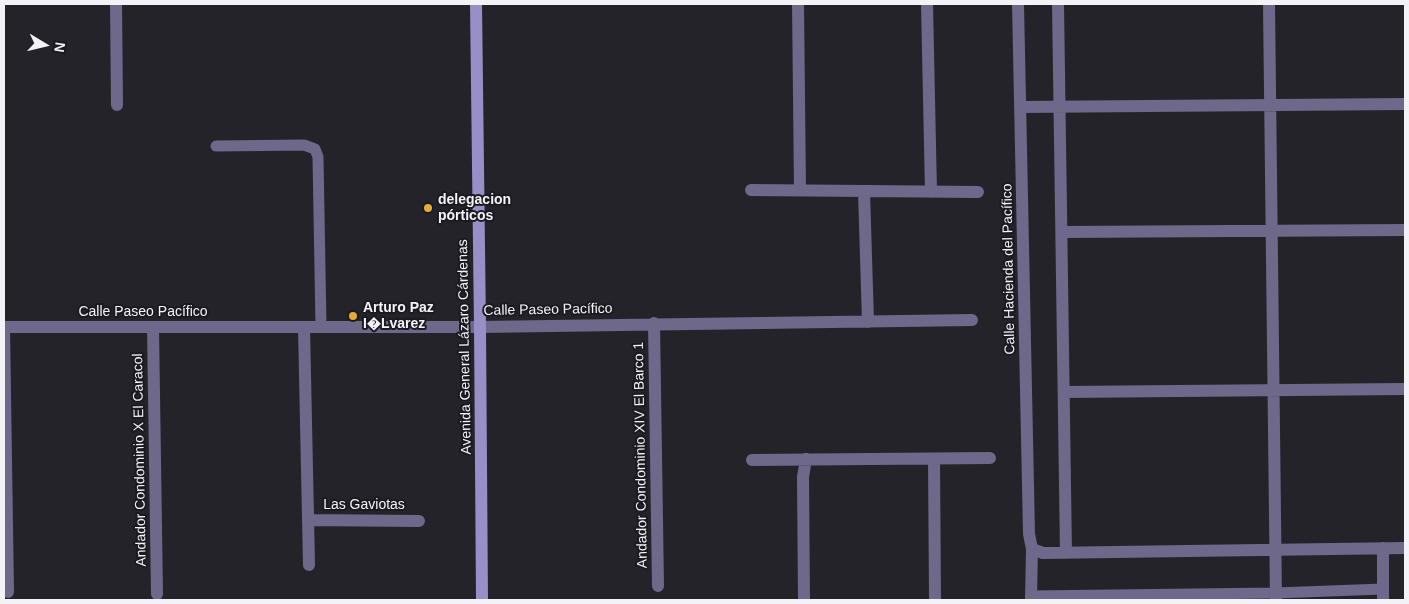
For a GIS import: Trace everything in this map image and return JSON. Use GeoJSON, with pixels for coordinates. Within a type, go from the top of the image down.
{"type":"FeatureCollection","features":[{"type":"Feature","properties":{"kind":"street"},"geometry":{"type":"LineString","coordinates":[[116,4],[117,105]]}},
{"type":"Feature","properties":{"kind":"street","name":"Avenida General Lázaro Cárdenas"},"geometry":{"type":"LineString","coordinates":[[476,4],[482,600]]}},
{"type":"Feature","properties":{"kind":"street"},"geometry":{"type":"LineString","coordinates":[[798,4],[800,190]]}},
{"type":"Feature","properties":{"kind":"street"},"geometry":{"type":"LineString","coordinates":[[927,4],[931,192]]}},
{"type":"Feature","properties":{"kind":"street","name":"Calle Hacienda del Pacífico"},"geometry":{"type":"LineString","coordinates":[[1018,4],[1029,534],[1032,549],[1031,598]]}},
{"type":"Feature","properties":{"kind":"street"},"geometry":{"type":"LineString","coordinates":[[1058,4],[1066,553]]}},
{"type":"Feature","properties":{"kind":"street"},"geometry":{"type":"LineString","coordinates":[[1269,4],[1277,550],[1276,596]]}},
{"type":"Feature","properties":{"kind":"street"},"geometry":{"type":"LineString","coordinates":[[1020,107],[1405,104]]}},
{"type":"Feature","properties":{"kind":"street"},"geometry":{"type":"LineString","coordinates":[[751,190],[978,192]]}},
{"type":"Feature","properties":{"kind":"street"},"geometry":{"type":"LineString","coordinates":[[864,191],[868,322]]}},
{"type":"Feature","properties":{"kind":"street"},"geometry":{"type":"LineString","coordinates":[[1062,232],[1405,230]]}},
{"type":"Feature","properties":{"kind":"street","name":"Calle Paseo Pacífico"},"geometry":{"type":"LineString","coordinates":[[4,327],[480,327],[654,323],[972,320]]}},
{"type":"Feature","properties":{"kind":"street","name":"Andador Condominio XIV El Barco 1"},"geometry":{"type":"LineString","coordinates":[[654,323],[658,586]]}},
{"type":"Feature","properties":{"kind":"street"},"geometry":{"type":"LineString","coordinates":[[4,327],[8,592]]}},
{"type":"Feature","properties":{"kind":"street","name":"Andador Condominio X El Caracol"},"geometry":{"type":"LineString","coordinates":[[153,327],[157,594]]}},
{"type":"Feature","properties":{"kind":"street"},"geometry":{"type":"LineString","coordinates":[[304,327],[309,565]]}},
{"type":"Feature","properties":{"kind":"street"},"geometry":{"type":"LineString","coordinates":[[1064,392],[1405,389]]}},
{"type":"Feature","properties":{"kind":"street"},"geometry":{"type":"LineString","coordinates":[[752,460],[990,458]]}},
{"type":"Feature","properties":{"kind":"street"},"geometry":{"type":"LineString","coordinates":[[804,600],[803,477],[806,459]]}},
{"type":"Feature","properties":{"kind":"street"},"geometry":{"type":"LineString","coordinates":[[934,459],[935,600]]}},
{"type":"Feature","properties":{"kind":"street","name":"Las Gaviotas"},"geometry":{"type":"LineString","coordinates":[[308,520],[419,521]]}},
{"type":"Feature","properties":{"kind":"street"},"geometry":{"type":"LineString","coordinates":[[1382,594],[1383,548]]}},
{"type":"Feature","properties":{"kind":"street"},"geometry":{"type":"LineString","coordinates":[[1032,549],[1043,553],[1066,553],[1405,548]]}},
{"type":"Feature","properties":{"kind":"lane"},"geometry":{"type":"LineString","coordinates":[[216,146],[304,145],[314,149],[318,157],[321,327]]}},
{"type":"Feature","properties":{"kind":"lane"},"geometry":{"type":"LineString","coordinates":[[1031,598],[1382,594]]}},
{"type":"Feature","properties":{"kind":"place","name":"delegacion pórticos"},"geometry":{"type":"Point","coordinates":[428,208]}},
{"type":"Feature","properties":{"kind":"place","name":"Arturo Paz I�Lvarez"},"geometry":{"type":"Point","coordinates":[353,316]}}]}
